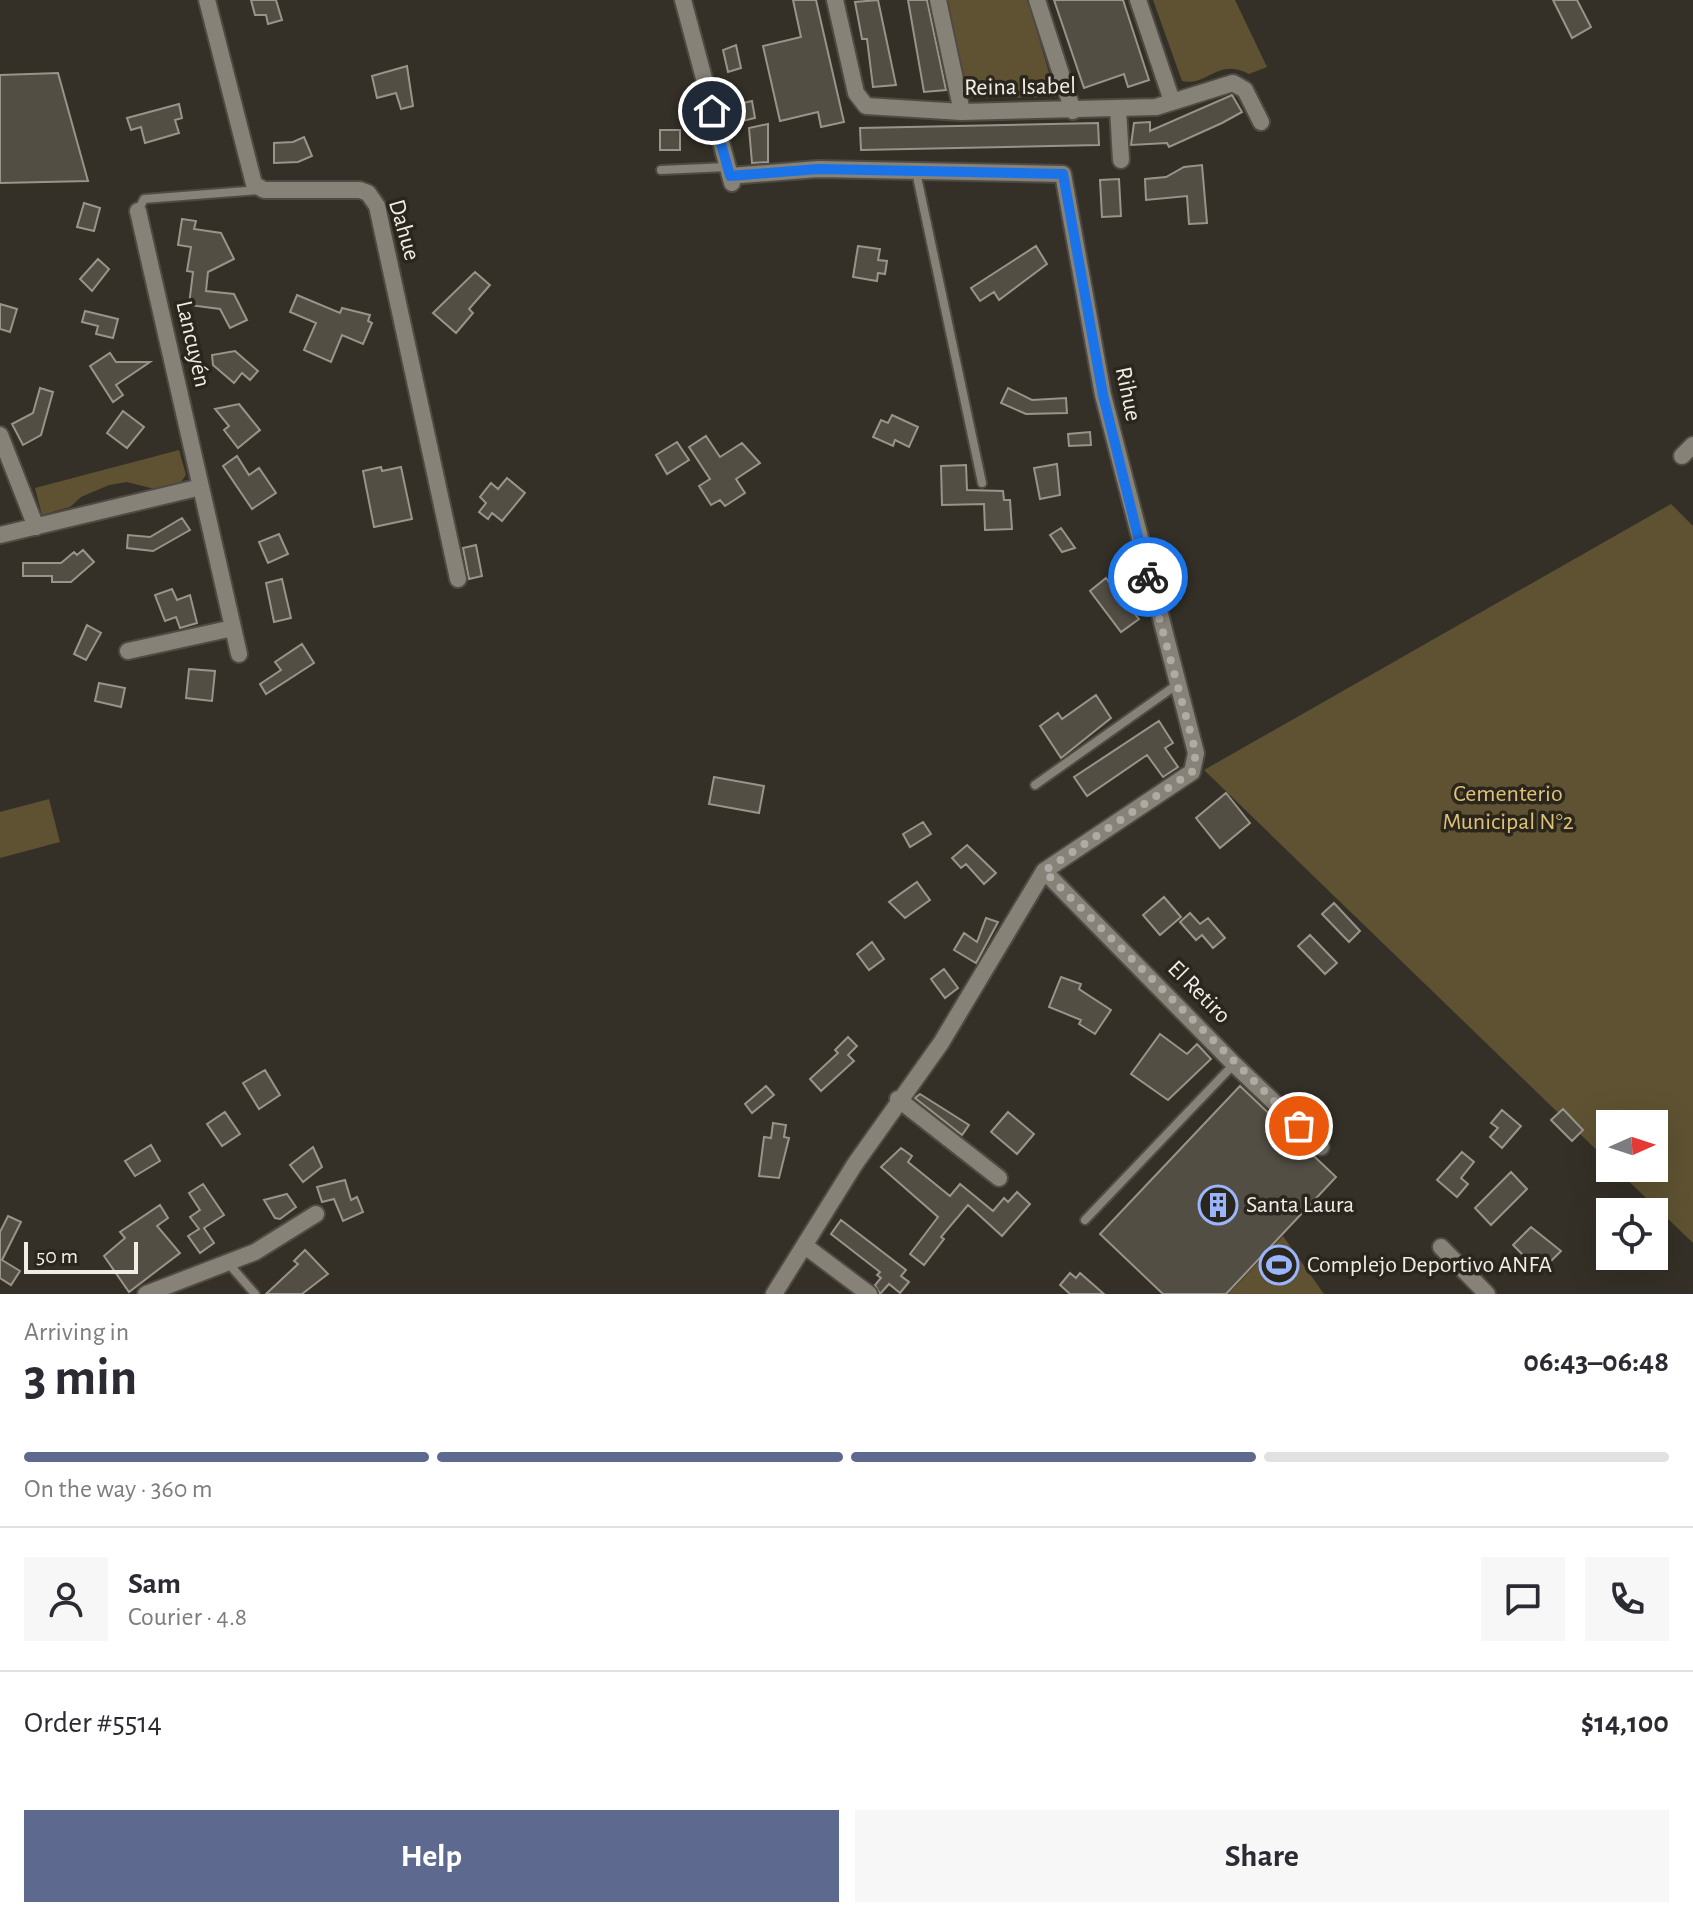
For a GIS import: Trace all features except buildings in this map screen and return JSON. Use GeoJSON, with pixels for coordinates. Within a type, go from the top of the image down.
{"type":"FeatureCollection","features":[{"type":"Feature","properties":{"kind":"street"},"geometry":{"type":"LineString","coordinates":[[207,0],[250,171],[254,184],[264,190]]}},
{"type":"Feature","properties":{"kind":"street"},"geometry":{"type":"LineString","coordinates":[[683,0],[730,175]]}},
{"type":"Feature","properties":{"kind":"street","name":"Reina Isabel"},"geometry":{"type":"LineString","coordinates":[[835,0],[856,93],[862,102],[883,109],[962,112],[1156,107],[1233,83],[1245,90],[1261,122]]}},
{"type":"Feature","properties":{"kind":"street"},"geometry":{"type":"LineString","coordinates":[[938,0],[962,112]]}},
{"type":"Feature","properties":{"kind":"street"},"geometry":{"type":"LineString","coordinates":[[1037,0],[1073,111]]}},
{"type":"Feature","properties":{"kind":"street"},"geometry":{"type":"LineString","coordinates":[[1138,0],[1172,101]]}},
{"type":"Feature","properties":{"kind":"street"},"geometry":{"type":"LineString","coordinates":[[1118,109],[1121,160]]}},
{"type":"Feature","properties":{"kind":"street","name":"Rihue"},"geometry":{"type":"LineString","coordinates":[[730,175],[818,169],[1063,174],[1103,395],[1175,686],[1196,753],[1192,772],[1044,871]]}},
{"type":"Feature","properties":{"kind":"street","name":"Dahue"},"geometry":{"type":"LineString","coordinates":[[264,190],[360,190],[368,193],[377,206],[458,579]]}},
{"type":"Feature","properties":{"kind":"street","name":"Lancuyén"},"geometry":{"type":"LineString","coordinates":[[138,211],[239,654]]}},
{"type":"Feature","properties":{"kind":"street"},"geometry":{"type":"LineString","coordinates":[[0,435],[36,527]]}},
{"type":"Feature","properties":{"kind":"street"},"geometry":{"type":"LineString","coordinates":[[0,535],[201,487]]}},
{"type":"Feature","properties":{"kind":"street"},"geometry":{"type":"LineString","coordinates":[[128,651],[233,628]]}},
{"type":"Feature","properties":{"kind":"street"},"geometry":{"type":"LineString","coordinates":[[774,1294],[898,1099],[941,1043],[1044,871]]}},
{"type":"Feature","properties":{"kind":"street","name":"El Retiro"},"geometry":{"type":"LineString","coordinates":[[1044,871],[1234,1064],[1321,1147]]}},
{"type":"Feature","properties":{"kind":"street"},"geometry":{"type":"LineString","coordinates":[[898,1099],[999,1178]]}},
{"type":"Feature","properties":{"kind":"street"},"geometry":{"type":"LineString","coordinates":[[146,1294],[270,1244],[316,1214]]}},
{"type":"Feature","properties":{"kind":"street"},"geometry":{"type":"LineString","coordinates":[[805,1246],[869,1294]]}},
{"type":"Feature","properties":{"kind":"street"},"geometry":{"type":"LineString","coordinates":[[1441,1247],[1487,1294]]}},
{"type":"Feature","properties":{"kind":"lane"},"geometry":{"type":"LineString","coordinates":[[661,170],[730,175]]}},
{"type":"Feature","properties":{"kind":"lane"},"geometry":{"type":"LineString","coordinates":[[916,171],[982,483]]}},
{"type":"Feature","properties":{"kind":"lane"},"geometry":{"type":"LineString","coordinates":[[138,211],[144,199],[264,190]]}},
{"type":"Feature","properties":{"kind":"lane"},"geometry":{"type":"LineString","coordinates":[[1035,785],[1175,686]]}},
{"type":"Feature","properties":{"kind":"lane"},"geometry":{"type":"LineString","coordinates":[[1085,1220],[1234,1064]]}},
{"type":"Feature","properties":{"kind":"lane"},"geometry":{"type":"LineString","coordinates":[[228,1262],[255,1294]]}},
{"type":"Feature","properties":{"kind":"green space"},"geometry":{"type":"Polygon","coordinates":[[[942,0],[1028,0],[1056,97],[968,98],[942,0]]]}},
{"type":"Feature","properties":{"kind":"green space"},"geometry":{"type":"Polygon","coordinates":[[[1153,0],[1235,0],[1267,67],[1249,74],[1238,70],[1221,70],[1199,80],[1182,81],[1153,0]]]}},
{"type":"Feature","properties":{"kind":"green space"},"geometry":{"type":"Polygon","coordinates":[[[179,450],[186,475],[181,482],[155,489],[127,482],[109,485],[81,497],[70,507],[42,515],[35,488],[179,450]]]}},
{"type":"Feature","properties":{"kind":"green space","name":"Cementerio Municipal N°2"},"geometry":{"type":"Polygon","coordinates":[[[1671,504],[1693,526],[1693,1243],[1668,1219],[1668,1198],[1646,1198],[1630,1182],[1668,1182],[1668,1110],[1596,1110],[1596,1149],[1204,770],[1671,504]]]}},
{"type":"Feature","properties":{"kind":"green space"},"geometry":{"type":"Polygon","coordinates":[[[49,799],[60,842],[0,858],[0,812],[49,799]]]}},
{"type":"Feature","properties":{"kind":"green space","name":"Complejo Deportivo ANFA"},"geometry":{"type":"Polygon","coordinates":[[[1283,1236],[1324,1294],[1228,1294],[1283,1236]]]}},
{"type":"Feature","properties":{"kind":"way so far"},"geometry":{"type":"LineString","coordinates":[[1148,577],[1175,686],[1196,753],[1192,772],[1044,871],[1299,1126]]}},
{"type":"Feature","properties":{"kind":"place","name":"Santa Laura"},"geometry":{"type":"Point","coordinates":[1218,1205]}},
{"type":"Feature","properties":{"kind":"place","name":"Complejo Deportivo ANFA"},"geometry":{"type":"Point","coordinates":[1279,1265]}},
{"type":"Feature","properties":{"kind":"route"},"geometry":{"type":"LineString","coordinates":[[712,111],[730,176],[818,169],[1063,174],[1068,185],[1103,395],[1148,577]]}}]}
